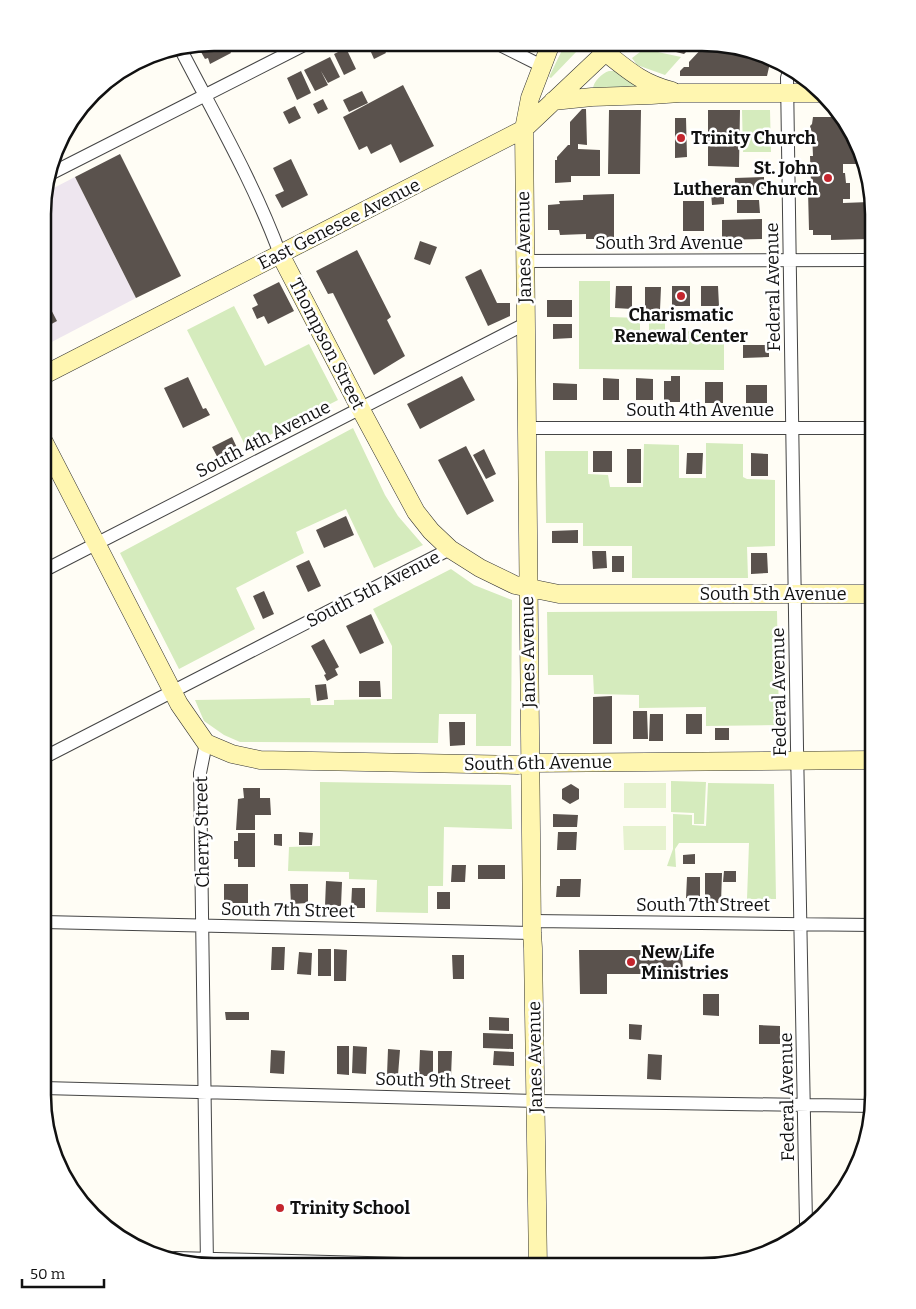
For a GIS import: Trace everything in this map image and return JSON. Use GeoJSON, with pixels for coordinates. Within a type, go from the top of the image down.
{"type":"FeatureCollection","features":[{"type":"Feature","properties":{"kind":"street"},"geometry":{"type":"LineString","coordinates":[[513,51],[542,66]]}},
{"type":"Feature","properties":{"kind":"street","name":"Janes Avenue"},"geometry":{"type":"LineString","coordinates":[[538,1258],[532,927],[524,129],[530,98],[548,51]]}},
{"type":"Feature","properties":{"kind":"street","name":"East Genesee Avenue"},"geometry":{"type":"LineString","coordinates":[[51,371],[524,129],[607,51]]}},
{"type":"Feature","properties":{"kind":"street"},"geometry":{"type":"LineString","coordinates":[[613,51],[636,77],[657,87],[680,93]]}},
{"type":"Feature","properties":{"kind":"street"},"geometry":{"type":"LineString","coordinates":[[58,170],[290,52]]}},
{"type":"Feature","properties":{"kind":"street","name":"Thompson Street"},"geometry":{"type":"LineString","coordinates":[[183,54],[250,185],[272,231],[280,254],[416,512],[431,531],[450,549]]}},
{"type":"Feature","properties":{"kind":"street","name":"Federal Avenue"},"geometry":{"type":"LineString","coordinates":[[788,76],[797,760],[806,1219]]}},
{"type":"Feature","properties":{"kind":"street"},"geometry":{"type":"LineString","coordinates":[[553,101],[592,97],[651,96],[680,93],[811,94]]}},
{"type":"Feature","properties":{"kind":"street","name":"South 3rd Avenue"},"geometry":{"type":"LineString","coordinates":[[524,261],[865,260]]}},
{"type":"Feature","properties":{"kind":"street","name":"South 4th Avenue"},"geometry":{"type":"LineString","coordinates":[[51,567],[525,324]]}},
{"type":"Feature","properties":{"kind":"street","name":"South 4th Avenue"},"geometry":{"type":"LineString","coordinates":[[527,428],[865,428]]}},
{"type":"Feature","properties":{"kind":"street"},"geometry":{"type":"LineString","coordinates":[[51,456],[172,692],[206,743]]}},
{"type":"Feature","properties":{"kind":"street","name":"South 5th Avenue"},"geometry":{"type":"LineString","coordinates":[[51,754],[450,549],[500,579],[528,588],[559,594],[865,594]]}},
{"type":"Feature","properties":{"kind":"street","name":"South 6th Avenue"},"geometry":{"type":"LineString","coordinates":[[206,743],[232,754],[260,760],[518,765],[530,763],[864,760]]}},
{"type":"Feature","properties":{"kind":"street","name":"Cherry Street"},"geometry":{"type":"LineString","coordinates":[[206,743],[200,773],[207,1257]]}},
{"type":"Feature","properties":{"kind":"street","name":"South 7th Street"},"geometry":{"type":"LineString","coordinates":[[51,922],[203,926],[532,927],[864,925]]}},
{"type":"Feature","properties":{"kind":"street","name":"South 9th Street"},"geometry":{"type":"LineString","coordinates":[[51,1088],[536,1101],[864,1106]]}},
{"type":"Feature","properties":{"kind":"shaded area"},"geometry":{"type":"Polygon","coordinates":[[[75,177],[136,298],[51,342],[51,214],[54,188],[75,177]]]}},
{"type":"Feature","properties":{"kind":"green space"},"geometry":{"type":"Polygon","coordinates":[[[561,51],[577,51],[551,78],[549,77],[561,51]]]}},
{"type":"Feature","properties":{"kind":"green space"},"geometry":{"type":"Polygon","coordinates":[[[641,51],[654,51],[681,57],[665,75],[637,65],[632,58],[641,51]]]}},
{"type":"Feature","properties":{"kind":"green space"},"geometry":{"type":"Polygon","coordinates":[[[609,71],[616,71],[641,87],[593,89],[598,78],[609,71]]]}},
{"type":"Feature","properties":{"kind":"green space"},"geometry":{"type":"Polygon","coordinates":[[[742,110],[770,110],[771,152],[743,152],[742,110]]]}},
{"type":"Feature","properties":{"kind":"green space"},"geometry":{"type":"Polygon","coordinates":[[[579,281],[610,281],[610,317],[640,318],[640,340],[671,341],[671,331],[724,332],[724,370],[579,369],[579,281]]]}},
{"type":"Feature","properties":{"kind":"green space"},"geometry":{"type":"Polygon","coordinates":[[[234,306],[265,366],[309,344],[338,400],[246,447],[187,330],[234,306]]]}},
{"type":"Feature","properties":{"kind":"green space"},"geometry":{"type":"Polygon","coordinates":[[[649,313],[665,313],[665,333],[649,333],[649,313]]]}},
{"type":"Feature","properties":{"kind":"green space"},"geometry":{"type":"Polygon","coordinates":[[[353,428],[385,495],[398,516],[423,545],[374,568],[346,509],[296,532],[304,553],[236,588],[255,629],[179,669],[120,553],[353,428]]]}},
{"type":"Feature","properties":{"kind":"green space"},"geometry":{"type":"Polygon","coordinates":[[[706,443],[743,444],[743,477],[747,479],[775,480],[775,546],[747,547],[748,578],[632,578],[632,546],[583,546],[583,523],[546,523],[545,451],[588,451],[588,474],[608,475],[610,487],[643,487],[644,444],[679,445],[679,478],[706,478],[706,443]]]}},
{"type":"Feature","properties":{"kind":"green space"},"geometry":{"type":"Polygon","coordinates":[[[451,569],[474,585],[512,600],[511,746],[476,746],[476,714],[439,714],[438,743],[240,742],[224,735],[204,721],[195,700],[310,698],[311,705],[334,705],[334,700],[392,699],[392,646],[373,609],[451,569]]]}},
{"type":"Feature","properties":{"kind":"green space"},"geometry":{"type":"Polygon","coordinates":[[[777,611],[779,725],[706,726],[706,707],[639,708],[639,695],[594,694],[593,675],[548,675],[547,612],[777,611]]]}},
{"type":"Feature","properties":{"kind":"green space"},"geometry":{"type":"Polygon","coordinates":[[[671,781],[706,782],[704,824],[694,824],[694,813],[671,812],[671,781]]]}},
{"type":"Feature","properties":{"kind":"green space"},"geometry":{"type":"Polygon","coordinates":[[[320,782],[511,785],[512,829],[444,827],[443,886],[428,886],[428,913],[376,912],[377,880],[349,879],[349,872],[288,871],[289,847],[320,846],[320,782]]]}},
{"type":"Feature","properties":{"kind":"green space"},"geometry":{"type":"Polygon","coordinates":[[[624,783],[666,783],[666,808],[624,808],[624,783]]]}},
{"type":"Feature","properties":{"kind":"green space"},"geometry":{"type":"Polygon","coordinates":[[[708,783],[774,784],[776,899],[747,899],[749,843],[679,843],[675,849],[676,867],[667,866],[673,849],[673,814],[692,815],[692,825],[706,826],[708,783]]]}},
{"type":"Feature","properties":{"kind":"green space"},"geometry":{"type":"Polygon","coordinates":[[[623,826],[666,826],[666,850],[624,850],[623,826]]]}},
{"type":"Feature","properties":{"kind":"building"},"geometry":{"type":"Polygon","coordinates":[[[672,51],[687,51],[684,54],[672,51]]]}},
{"type":"Feature","properties":{"kind":"building"},"geometry":{"type":"Polygon","coordinates":[[[699,51],[702,51],[744,57],[769,66],[767,76],[680,76],[680,71],[684,67],[689,67],[689,62],[699,51]]]}},
{"type":"Feature","properties":{"kind":"building"},"geometry":{"type":"Polygon","coordinates":[[[201,52],[231,53],[210,64],[208,58],[205,59],[201,52]]]}},
{"type":"Feature","properties":{"kind":"building"},"geometry":{"type":"Polygon","coordinates":[[[348,52],[356,69],[344,75],[334,54],[348,52]]]}},
{"type":"Feature","properties":{"kind":"building"},"geometry":{"type":"Polygon","coordinates":[[[371,52],[385,52],[386,53],[374,59],[371,52]]]}},
{"type":"Feature","properties":{"kind":"building"},"geometry":{"type":"Polygon","coordinates":[[[330,57],[340,77],[328,83],[321,71],[328,85],[315,91],[304,70],[330,57]]]}},
{"type":"Feature","properties":{"kind":"building"},"geometry":{"type":"Polygon","coordinates":[[[301,71],[311,93],[297,100],[287,78],[301,71]]]}},
{"type":"Feature","properties":{"kind":"building"},"geometry":{"type":"Polygon","coordinates":[[[403,85],[434,146],[400,163],[391,144],[371,154],[367,146],[359,150],[343,117],[403,85]]]}},
{"type":"Feature","properties":{"kind":"building"},"geometry":{"type":"Polygon","coordinates":[[[362,91],[368,103],[349,112],[343,100],[362,91]]]}},
{"type":"Feature","properties":{"kind":"building"},"geometry":{"type":"Polygon","coordinates":[[[323,99],[328,109],[318,114],[313,104],[323,99]]]}},
{"type":"Feature","properties":{"kind":"building"},"geometry":{"type":"Polygon","coordinates":[[[295,106],[301,118],[289,124],[283,112],[295,106]]]}},
{"type":"Feature","properties":{"kind":"building"},"geometry":{"type":"Polygon","coordinates":[[[582,109],[586,109],[587,145],[578,144],[578,149],[600,150],[600,176],[571,176],[571,182],[555,183],[555,160],[570,145],[570,122],[582,109]]]}},
{"type":"Feature","properties":{"kind":"building"},"geometry":{"type":"Polygon","coordinates":[[[609,110],[641,110],[640,174],[608,174],[609,110]]]}},
{"type":"Feature","properties":{"kind":"building"},"geometry":{"type":"Polygon","coordinates":[[[708,110],[740,110],[739,167],[708,166],[708,110]]]}},
{"type":"Feature","properties":{"kind":"building","name":"St. John Lutheran Church"},"geometry":{"type":"Polygon","coordinates":[[[813,117],[832,117],[848,142],[857,164],[843,164],[846,183],[850,183],[850,199],[843,199],[843,203],[864,202],[865,239],[831,240],[831,235],[813,235],[813,230],[809,230],[808,191],[805,191],[805,185],[811,183],[810,156],[813,156],[810,126],[813,117]]]}},
{"type":"Feature","properties":{"kind":"building","name":"Trinity Church"},"geometry":{"type":"Polygon","coordinates":[[[675,118],[686,118],[687,157],[675,158],[675,118]]]}},
{"type":"Feature","properties":{"kind":"building"},"geometry":{"type":"Polygon","coordinates":[[[120,154],[181,276],[136,298],[75,177],[120,154]]]}},
{"type":"Feature","properties":{"kind":"building"},"geometry":{"type":"Polygon","coordinates":[[[291,159],[308,195],[282,208],[275,195],[284,191],[273,168],[291,159]]]}},
{"type":"Feature","properties":{"kind":"building"},"geometry":{"type":"Polygon","coordinates":[[[764,177],[764,189],[735,190],[735,178],[764,177]]]}},
{"type":"Feature","properties":{"kind":"building"},"geometry":{"type":"Polygon","coordinates":[[[711,193],[724,193],[724,204],[712,205],[711,193]]]}},
{"type":"Feature","properties":{"kind":"building"},"geometry":{"type":"Polygon","coordinates":[[[614,194],[614,239],[586,239],[586,234],[560,235],[559,230],[548,230],[548,205],[560,204],[559,201],[583,200],[583,195],[614,194]]]}},
{"type":"Feature","properties":{"kind":"building"},"geometry":{"type":"Polygon","coordinates":[[[737,200],[759,200],[760,213],[737,213],[737,200]]]}},
{"type":"Feature","properties":{"kind":"building"},"geometry":{"type":"Polygon","coordinates":[[[683,201],[704,201],[704,231],[683,231],[683,201]]]}},
{"type":"Feature","properties":{"kind":"building"},"geometry":{"type":"Polygon","coordinates":[[[762,219],[762,239],[722,240],[722,220],[762,219]]]}},
{"type":"Feature","properties":{"kind":"building"},"geometry":{"type":"Polygon","coordinates":[[[420,241],[437,247],[430,265],[414,259],[420,241]]]}},
{"type":"Feature","properties":{"kind":"building"},"geometry":{"type":"Polygon","coordinates":[[[357,250],[391,317],[387,320],[405,356],[374,375],[333,293],[328,294],[316,271],[357,250]]]}},
{"type":"Feature","properties":{"kind":"building"},"geometry":{"type":"Polygon","coordinates":[[[481,269],[497,303],[510,303],[510,316],[488,326],[465,277],[481,269]]]}},
{"type":"Feature","properties":{"kind":"building"},"geometry":{"type":"Polygon","coordinates":[[[279,282],[294,311],[268,324],[264,316],[257,319],[252,308],[258,305],[253,295],[279,282]]]}},
{"type":"Feature","properties":{"kind":"building"},"geometry":{"type":"Polygon","coordinates":[[[616,286],[632,286],[632,309],[615,308],[616,286]]]}},
{"type":"Feature","properties":{"kind":"building","name":"Charismatic Renewal Center"},"geometry":{"type":"Polygon","coordinates":[[[672,286],[690,286],[690,306],[672,306],[672,286]]]}},
{"type":"Feature","properties":{"kind":"building"},"geometry":{"type":"Polygon","coordinates":[[[701,286],[718,286],[719,306],[701,306],[701,286]]]}},
{"type":"Feature","properties":{"kind":"building"},"geometry":{"type":"Polygon","coordinates":[[[645,287],[661,287],[660,310],[645,310],[645,287]]]}},
{"type":"Feature","properties":{"kind":"building"},"geometry":{"type":"Polygon","coordinates":[[[547,300],[572,300],[572,317],[547,317],[547,300]]]}},
{"type":"Feature","properties":{"kind":"building"},"geometry":{"type":"Polygon","coordinates":[[[51,309],[57,321],[51,324],[51,309]]]}},
{"type":"Feature","properties":{"kind":"building"},"geometry":{"type":"Polygon","coordinates":[[[553,324],[572,324],[572,338],[553,339],[553,324]]]}},
{"type":"Feature","properties":{"kind":"building"},"geometry":{"type":"Polygon","coordinates":[[[743,345],[769,345],[769,357],[743,358],[743,345]]]}},
{"type":"Feature","properties":{"kind":"building"},"geometry":{"type":"Polygon","coordinates":[[[462,376],[475,400],[420,429],[407,404],[462,376]]]}},
{"type":"Feature","properties":{"kind":"building"},"geometry":{"type":"Polygon","coordinates":[[[671,376],[680,376],[680,402],[664,402],[664,381],[671,381],[671,376]]]}},
{"type":"Feature","properties":{"kind":"building"},"geometry":{"type":"Polygon","coordinates":[[[188,377],[203,409],[206,408],[210,415],[183,428],[164,388],[188,377]]]}},
{"type":"Feature","properties":{"kind":"building"},"geometry":{"type":"Polygon","coordinates":[[[603,378],[619,379],[619,400],[603,400],[603,378]]]}},
{"type":"Feature","properties":{"kind":"building"},"geometry":{"type":"Polygon","coordinates":[[[636,378],[653,379],[653,400],[636,400],[636,378]]]}},
{"type":"Feature","properties":{"kind":"building"},"geometry":{"type":"Polygon","coordinates":[[[705,382],[723,382],[723,403],[705,403],[705,382]]]}},
{"type":"Feature","properties":{"kind":"building"},"geometry":{"type":"Polygon","coordinates":[[[553,383],[577,384],[577,400],[553,400],[553,383]]]}},
{"type":"Feature","properties":{"kind":"building"},"geometry":{"type":"Polygon","coordinates":[[[746,385],[767,385],[767,403],[746,403],[746,385]]]}},
{"type":"Feature","properties":{"kind":"building"},"geometry":{"type":"Polygon","coordinates":[[[232,437],[239,452],[220,462],[212,447],[232,437]]]}},
{"type":"Feature","properties":{"kind":"building"},"geometry":{"type":"Polygon","coordinates":[[[466,446],[494,501],[467,515],[438,460],[466,446]]]}},
{"type":"Feature","properties":{"kind":"building"},"geometry":{"type":"Polygon","coordinates":[[[484,449],[496,474],[486,479],[473,455],[484,449]]]}},
{"type":"Feature","properties":{"kind":"building"},"geometry":{"type":"Polygon","coordinates":[[[627,449],[641,449],[641,483],[627,483],[627,449]]]}},
{"type":"Feature","properties":{"kind":"building"},"geometry":{"type":"Polygon","coordinates":[[[593,451],[612,451],[612,472],[593,472],[593,451]]]}},
{"type":"Feature","properties":{"kind":"building"},"geometry":{"type":"Polygon","coordinates":[[[687,453],[703,453],[702,474],[686,474],[687,453]]]}},
{"type":"Feature","properties":{"kind":"building"},"geometry":{"type":"Polygon","coordinates":[[[751,453],[768,454],[768,476],[751,476],[751,453]]]}},
{"type":"Feature","properties":{"kind":"building"},"geometry":{"type":"Polygon","coordinates":[[[346,516],[354,535],[324,548],[316,530],[346,516]]]}},
{"type":"Feature","properties":{"kind":"building"},"geometry":{"type":"Polygon","coordinates":[[[578,530],[578,543],[552,543],[552,531],[578,530]]]}},
{"type":"Feature","properties":{"kind":"building"},"geometry":{"type":"Polygon","coordinates":[[[592,551],[606,551],[607,568],[593,569],[592,551]]]}},
{"type":"Feature","properties":{"kind":"building"},"geometry":{"type":"Polygon","coordinates":[[[751,553],[767,553],[768,573],[751,574],[751,553]]]}},
{"type":"Feature","properties":{"kind":"building"},"geometry":{"type":"Polygon","coordinates":[[[612,556],[624,556],[624,572],[612,572],[612,556]]]}},
{"type":"Feature","properties":{"kind":"building"},"geometry":{"type":"Polygon","coordinates":[[[309,560],[321,586],[308,592],[296,566],[309,560]]]}},
{"type":"Feature","properties":{"kind":"building"},"geometry":{"type":"Polygon","coordinates":[[[264,591],[274,614],[263,619],[253,596],[264,591]]]}},
{"type":"Feature","properties":{"kind":"building"},"geometry":{"type":"Polygon","coordinates":[[[371,614],[384,643],[360,654],[346,626],[371,614]]]}},
{"type":"Feature","properties":{"kind":"building"},"geometry":{"type":"Polygon","coordinates":[[[324,639],[339,667],[335,669],[338,675],[327,681],[324,675],[326,674],[311,646],[324,639]]]}},
{"type":"Feature","properties":{"kind":"building"},"geometry":{"type":"Polygon","coordinates":[[[359,681],[380,681],[381,697],[359,697],[359,681]]]}},
{"type":"Feature","properties":{"kind":"building"},"geometry":{"type":"Polygon","coordinates":[[[326,684],[328,699],[317,701],[315,685],[326,684]]]}},
{"type":"Feature","properties":{"kind":"building"},"geometry":{"type":"Polygon","coordinates":[[[612,696],[612,744],[593,744],[593,697],[612,696]]]}},
{"type":"Feature","properties":{"kind":"building"},"geometry":{"type":"Polygon","coordinates":[[[633,711],[647,711],[648,739],[633,739],[633,711]]]}},
{"type":"Feature","properties":{"kind":"building"},"geometry":{"type":"Polygon","coordinates":[[[650,714],[663,714],[663,741],[649,741],[650,714]]]}},
{"type":"Feature","properties":{"kind":"building"},"geometry":{"type":"Polygon","coordinates":[[[686,714],[702,714],[702,734],[686,734],[686,714]]]}},
{"type":"Feature","properties":{"kind":"building"},"geometry":{"type":"Polygon","coordinates":[[[449,722],[465,722],[465,745],[450,746],[449,722]]]}},
{"type":"Feature","properties":{"kind":"building"},"geometry":{"type":"Polygon","coordinates":[[[715,728],[729,728],[729,740],[715,740],[715,728]]]}},
{"type":"Feature","properties":{"kind":"building"},"geometry":{"type":"Polygon","coordinates":[[[571,784],[579,789],[579,799],[570,804],[562,799],[562,789],[571,784]]]}},
{"type":"Feature","properties":{"kind":"building"},"geometry":{"type":"Polygon","coordinates":[[[243,788],[260,788],[260,798],[270,798],[271,815],[255,815],[255,830],[236,830],[238,799],[244,798],[243,788]]]}},
{"type":"Feature","properties":{"kind":"building"},"geometry":{"type":"Polygon","coordinates":[[[553,814],[578,815],[577,827],[553,827],[553,814]]]}},
{"type":"Feature","properties":{"kind":"building"},"geometry":{"type":"Polygon","coordinates":[[[299,832],[313,833],[312,845],[299,845],[299,832]]]}},
{"type":"Feature","properties":{"kind":"building"},"geometry":{"type":"Polygon","coordinates":[[[558,832],[577,832],[576,850],[557,850],[558,832]]]}},
{"type":"Feature","properties":{"kind":"building"},"geometry":{"type":"Polygon","coordinates":[[[238,833],[255,833],[255,867],[238,867],[238,859],[234,859],[234,841],[238,841],[238,833]]]}},
{"type":"Feature","properties":{"kind":"building"},"geometry":{"type":"Polygon","coordinates":[[[274,834],[282,834],[282,846],[274,845],[274,834]]]}},
{"type":"Feature","properties":{"kind":"building"},"geometry":{"type":"Polygon","coordinates":[[[695,854],[695,864],[683,864],[683,855],[695,854]]]}},
{"type":"Feature","properties":{"kind":"building"},"geometry":{"type":"Polygon","coordinates":[[[452,865],[466,865],[465,882],[451,882],[452,865]]]}},
{"type":"Feature","properties":{"kind":"building"},"geometry":{"type":"Polygon","coordinates":[[[478,865],[505,865],[505,879],[478,879],[478,865]]]}},
{"type":"Feature","properties":{"kind":"building"},"geometry":{"type":"Polygon","coordinates":[[[724,871],[736,871],[736,882],[723,882],[724,871]]]}},
{"type":"Feature","properties":{"kind":"building"},"geometry":{"type":"Polygon","coordinates":[[[705,873],[722,873],[721,903],[705,903],[705,873]]]}},
{"type":"Feature","properties":{"kind":"building"},"geometry":{"type":"Polygon","coordinates":[[[687,877],[700,877],[700,899],[686,898],[687,877]]]}},
{"type":"Feature","properties":{"kind":"building"},"geometry":{"type":"Polygon","coordinates":[[[560,879],[581,879],[580,897],[556,897],[557,886],[560,886],[560,879]]]}},
{"type":"Feature","properties":{"kind":"building"},"geometry":{"type":"Polygon","coordinates":[[[326,881],[342,882],[341,906],[325,906],[326,881]]]}},
{"type":"Feature","properties":{"kind":"building"},"geometry":{"type":"Polygon","coordinates":[[[224,884],[248,884],[248,903],[224,903],[224,884]]]}},
{"type":"Feature","properties":{"kind":"building"},"geometry":{"type":"Polygon","coordinates":[[[290,884],[308,884],[308,903],[291,904],[290,884]]]}},
{"type":"Feature","properties":{"kind":"building"},"geometry":{"type":"Polygon","coordinates":[[[352,888],[365,888],[365,908],[351,908],[352,888]]]}},
{"type":"Feature","properties":{"kind":"building"},"geometry":{"type":"Polygon","coordinates":[[[437,892],[450,892],[450,909],[437,909],[437,892]]]}},
{"type":"Feature","properties":{"kind":"building"},"geometry":{"type":"Polygon","coordinates":[[[272,947],[285,947],[284,970],[271,970],[272,947]]]}},
{"type":"Feature","properties":{"kind":"building"},"geometry":{"type":"Polygon","coordinates":[[[318,949],[331,949],[331,976],[318,976],[318,949]]]}},
{"type":"Feature","properties":{"kind":"building"},"geometry":{"type":"Polygon","coordinates":[[[334,949],[347,950],[346,981],[334,981],[334,949]]]}},
{"type":"Feature","properties":{"kind":"building","name":"New Life Ministries"},"geometry":{"type":"Polygon","coordinates":[[[579,950],[682,950],[683,974],[607,974],[607,994],[580,994],[579,950]]]}},
{"type":"Feature","properties":{"kind":"building"},"geometry":{"type":"Polygon","coordinates":[[[299,952],[312,953],[311,975],[297,974],[299,952]]]}},
{"type":"Feature","properties":{"kind":"building"},"geometry":{"type":"Polygon","coordinates":[[[452,955],[464,955],[464,979],[453,979],[452,955]]]}},
{"type":"Feature","properties":{"kind":"building"},"geometry":{"type":"Polygon","coordinates":[[[703,994],[719,994],[719,1016],[703,1015],[703,994]]]}},
{"type":"Feature","properties":{"kind":"building"},"geometry":{"type":"Polygon","coordinates":[[[225,1012],[249,1012],[249,1020],[226,1020],[225,1012]]]}},
{"type":"Feature","properties":{"kind":"building"},"geometry":{"type":"Polygon","coordinates":[[[489,1017],[509,1018],[509,1031],[489,1030],[489,1017]]]}},
{"type":"Feature","properties":{"kind":"building"},"geometry":{"type":"Polygon","coordinates":[[[629,1024],[642,1025],[641,1040],[629,1039],[629,1024]]]}},
{"type":"Feature","properties":{"kind":"building"},"geometry":{"type":"Polygon","coordinates":[[[759,1025],[780,1026],[780,1044],[759,1044],[759,1025]]]}},
{"type":"Feature","properties":{"kind":"building"},"geometry":{"type":"Polygon","coordinates":[[[483,1033],[513,1034],[513,1049],[483,1048],[483,1033]]]}},
{"type":"Feature","properties":{"kind":"building"},"geometry":{"type":"Polygon","coordinates":[[[337,1046],[349,1046],[349,1075],[337,1074],[337,1046]]]}},
{"type":"Feature","properties":{"kind":"building"},"geometry":{"type":"Polygon","coordinates":[[[353,1046],[367,1047],[366,1074],[352,1073],[353,1046]]]}},
{"type":"Feature","properties":{"kind":"building"},"geometry":{"type":"Polygon","coordinates":[[[388,1049],[400,1050],[398,1075],[387,1075],[388,1049]]]}},
{"type":"Feature","properties":{"kind":"building"},"geometry":{"type":"Polygon","coordinates":[[[271,1050],[285,1051],[284,1074],[270,1073],[271,1050]]]}},
{"type":"Feature","properties":{"kind":"building"},"geometry":{"type":"Polygon","coordinates":[[[420,1050],[433,1051],[433,1076],[419,1076],[420,1050]]]}},
{"type":"Feature","properties":{"kind":"building"},"geometry":{"type":"Polygon","coordinates":[[[438,1051],[452,1051],[451,1077],[438,1076],[438,1051]]]}},
{"type":"Feature","properties":{"kind":"building"},"geometry":{"type":"Polygon","coordinates":[[[494,1051],[514,1052],[514,1066],[493,1065],[494,1051]]]}},
{"type":"Feature","properties":{"kind":"building"},"geometry":{"type":"Polygon","coordinates":[[[648,1054],[662,1055],[661,1080],[647,1079],[648,1054]]]}},
{"type":"Feature","properties":{"kind":"place","name":"Trinity Church"},"geometry":{"type":"Point","coordinates":[681,138]}},
{"type":"Feature","properties":{"kind":"place","name":"St. John Lutheran Church"},"geometry":{"type":"Point","coordinates":[828,178]}},
{"type":"Feature","properties":{"kind":"place","name":"Charismatic Renewal Center"},"geometry":{"type":"Point","coordinates":[681,296]}},
{"type":"Feature","properties":{"kind":"place","name":"New Life Ministries"},"geometry":{"type":"Point","coordinates":[631,962]}},
{"type":"Feature","properties":{"kind":"place","name":"Trinity School"},"geometry":{"type":"Point","coordinates":[280,1208]}}]}
